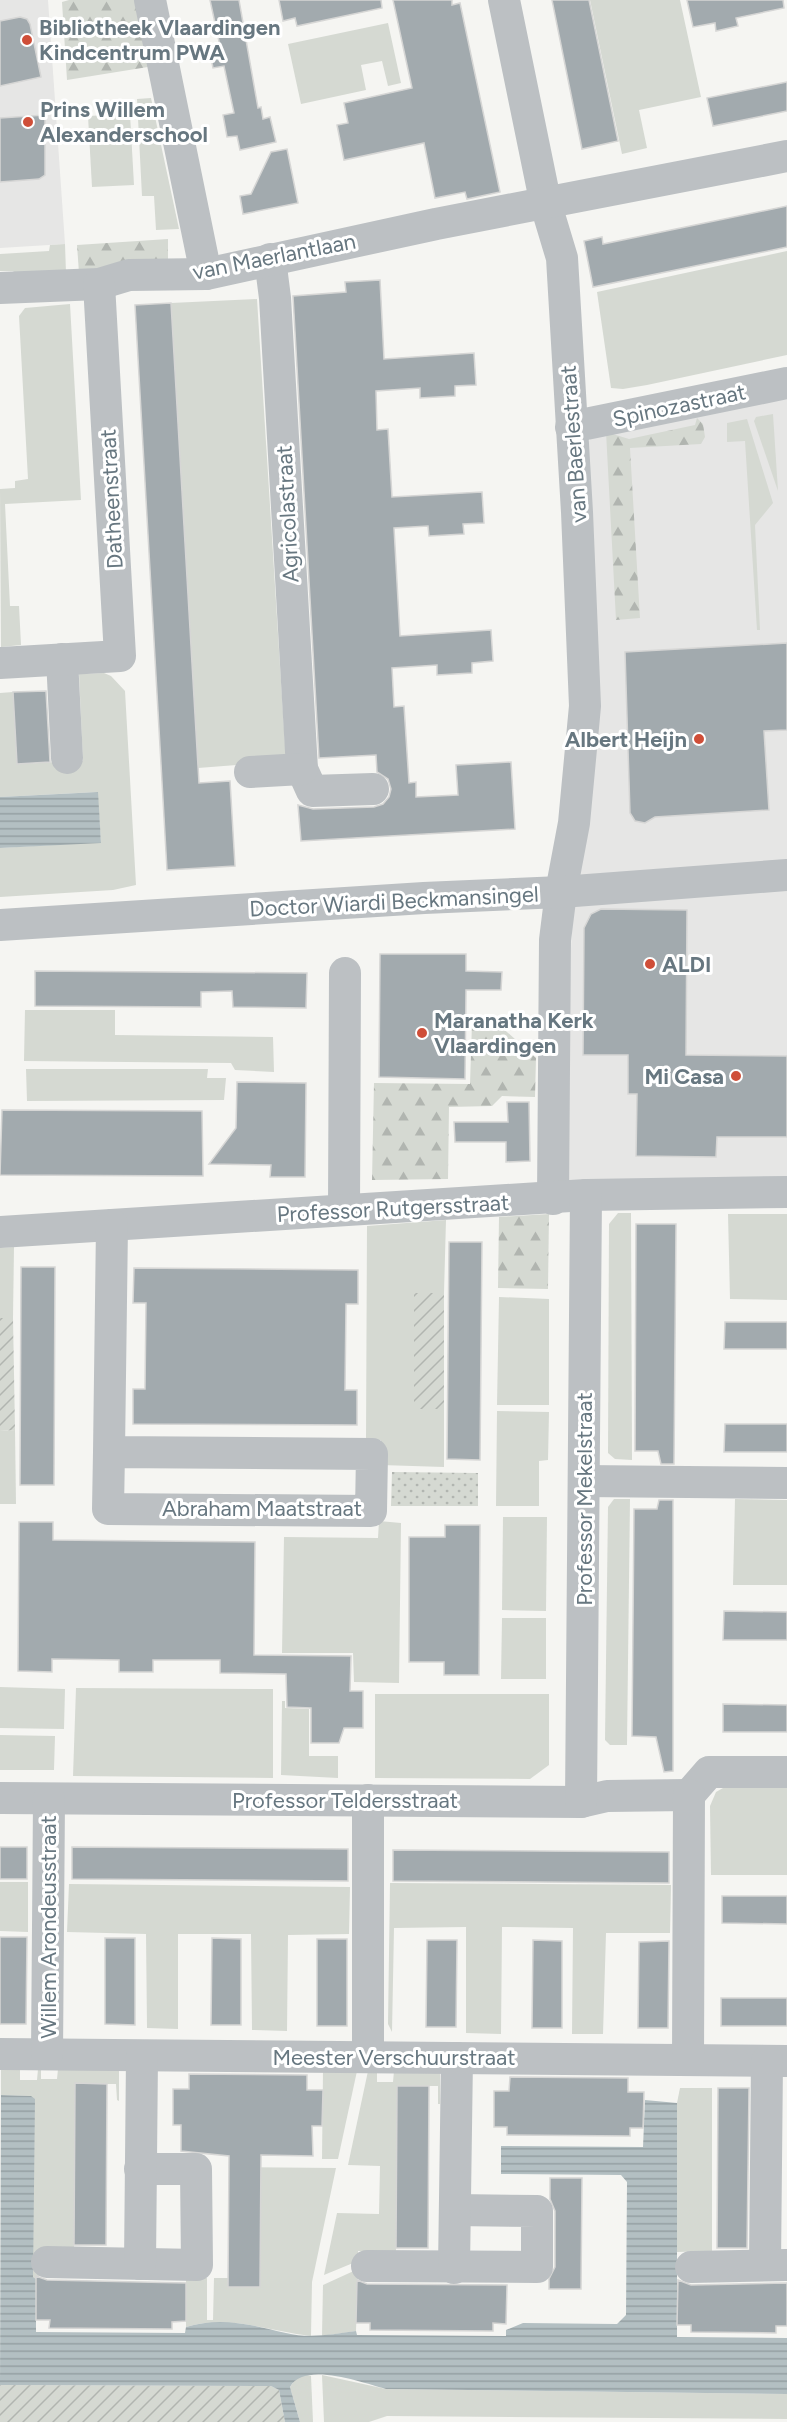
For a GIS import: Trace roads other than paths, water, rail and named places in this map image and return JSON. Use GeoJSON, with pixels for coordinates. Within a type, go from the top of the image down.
{"type":"FeatureCollection","features":[{"type":"Feature","properties":{"kind":"street"},"geometry":{"type":"LineString","coordinates":[[150,0],[206,274]]}},
{"type":"Feature","properties":{"kind":"street","name":"van Baerlestraat"},"geometry":{"type":"LineString","coordinates":[[504,0],[546,205],[562,258],[585,706],[574,823],[561,892]]}},
{"type":"Feature","properties":{"kind":"street","name":"van Maerlantlaan"},"geometry":{"type":"LineString","coordinates":[[0,288],[99,284],[129,274],[206,274],[505,210],[546,205],[787,156]]}},
{"type":"Feature","properties":{"kind":"street","name":"Agricolastraat"},"geometry":{"type":"LineString","coordinates":[[270,259],[275,298],[302,769]]}},
{"type":"Feature","properties":{"kind":"street","name":"Datheenstraat"},"geometry":{"type":"LineString","coordinates":[[0,663],[120,656],[99,284]]}},
{"type":"Feature","properties":{"kind":"street","name":"Spinozastraat"},"geometry":{"type":"LineString","coordinates":[[571,428],[787,383]]}},
{"type":"Feature","properties":{"kind":"street"},"geometry":{"type":"LineString","coordinates":[[62,659],[67,758]]}},
{"type":"Feature","properties":{"kind":"street"},"geometry":{"type":"LineString","coordinates":[[250,771],[302,769],[312,791],[373,789]]}},
{"type":"Feature","properties":{"kind":"street","name":"Doctor Wiardi Beckmansingel"},"geometry":{"type":"LineString","coordinates":[[0,925],[424,898],[561,892],[787,875]]}},
{"type":"Feature","properties":{"kind":"street"},"geometry":{"type":"LineString","coordinates":[[553,1199],[555,940],[561,892]]}},
{"type":"Feature","properties":{"kind":"street"},"geometry":{"type":"LineString","coordinates":[[344,1210],[345,973]]}},
{"type":"Feature","properties":{"kind":"street","name":"Professor Rutgersstraat"},"geometry":{"type":"LineString","coordinates":[[0,1232],[586,1196],[787,1192]]}},
{"type":"Feature","properties":{"kind":"street","name":"Professor Mekelstraat"},"geometry":{"type":"LineString","coordinates":[[581,1802],[586,1196]]}},
{"type":"Feature","properties":{"kind":"street","name":"Abraham Maatstraat"},"geometry":{"type":"LineString","coordinates":[[109,1452],[372,1454],[371,1511],[108,1509],[112,1225]]}},
{"type":"Feature","properties":{"kind":"street"},"geometry":{"type":"LineString","coordinates":[[584,1481],[787,1482]]}},
{"type":"Feature","properties":{"kind":"street"},"geometry":{"type":"LineString","coordinates":[[688,2059],[689,1795],[709,1772],[787,1772]]}},
{"type":"Feature","properties":{"kind":"street","name":"Professor Teldersstraat"},"geometry":{"type":"LineString","coordinates":[[0,1798],[581,1802],[607,1796],[689,1795]]}},
{"type":"Feature","properties":{"kind":"street","name":"Willem Arondeusstraat"},"geometry":{"type":"LineString","coordinates":[[47,2054],[49,1799]]}},
{"type":"Feature","properties":{"kind":"street"},"geometry":{"type":"LineString","coordinates":[[368,1800],[368,2057]]}},
{"type":"Feature","properties":{"kind":"street","name":"Meester Verschuurstraat"},"geometry":{"type":"LineString","coordinates":[[0,2054],[777,2061]]}},
{"type":"Feature","properties":{"kind":"street"},"geometry":{"type":"LineString","coordinates":[[140,2264],[142,2056]]}},
{"type":"Feature","properties":{"kind":"street"},"geometry":{"type":"LineString","coordinates":[[454,2268],[458,2058]]}},
{"type":"Feature","properties":{"kind":"street"},"geometry":{"type":"LineString","coordinates":[[691,2267],[776,2265],[777,2061]]}},
{"type":"Feature","properties":{"kind":"street"},"geometry":{"type":"LineString","coordinates":[[47,2262],[197,2265],[196,2169],[140,2169]]}},
{"type":"Feature","properties":{"kind":"street"},"geometry":{"type":"LineString","coordinates":[[367,2266],[537,2267],[537,2211],[455,2210]]}},
{"type":"Feature","properties":{"kind":"place","name":"Bibliotheek Vlaardingen Kindcentrum PWA"},"geometry":{"type":"Point","coordinates":[27,40]}},
{"type":"Feature","properties":{"kind":"place","name":"Prins Willem Alexanderschool"},"geometry":{"type":"Point","coordinates":[28,122]}},
{"type":"Feature","properties":{"kind":"place","name":"Albert Heijn"},"geometry":{"type":"Point","coordinates":[699,739]}},
{"type":"Feature","properties":{"kind":"place","name":"ALDI"},"geometry":{"type":"Point","coordinates":[650,964]}},
{"type":"Feature","properties":{"kind":"place","name":"Maranatha Kerk Vlaardingen"},"geometry":{"type":"Point","coordinates":[422,1033]}},
{"type":"Feature","properties":{"kind":"place","name":"Mi Casa"},"geometry":{"type":"Point","coordinates":[736,1076]}}]}
